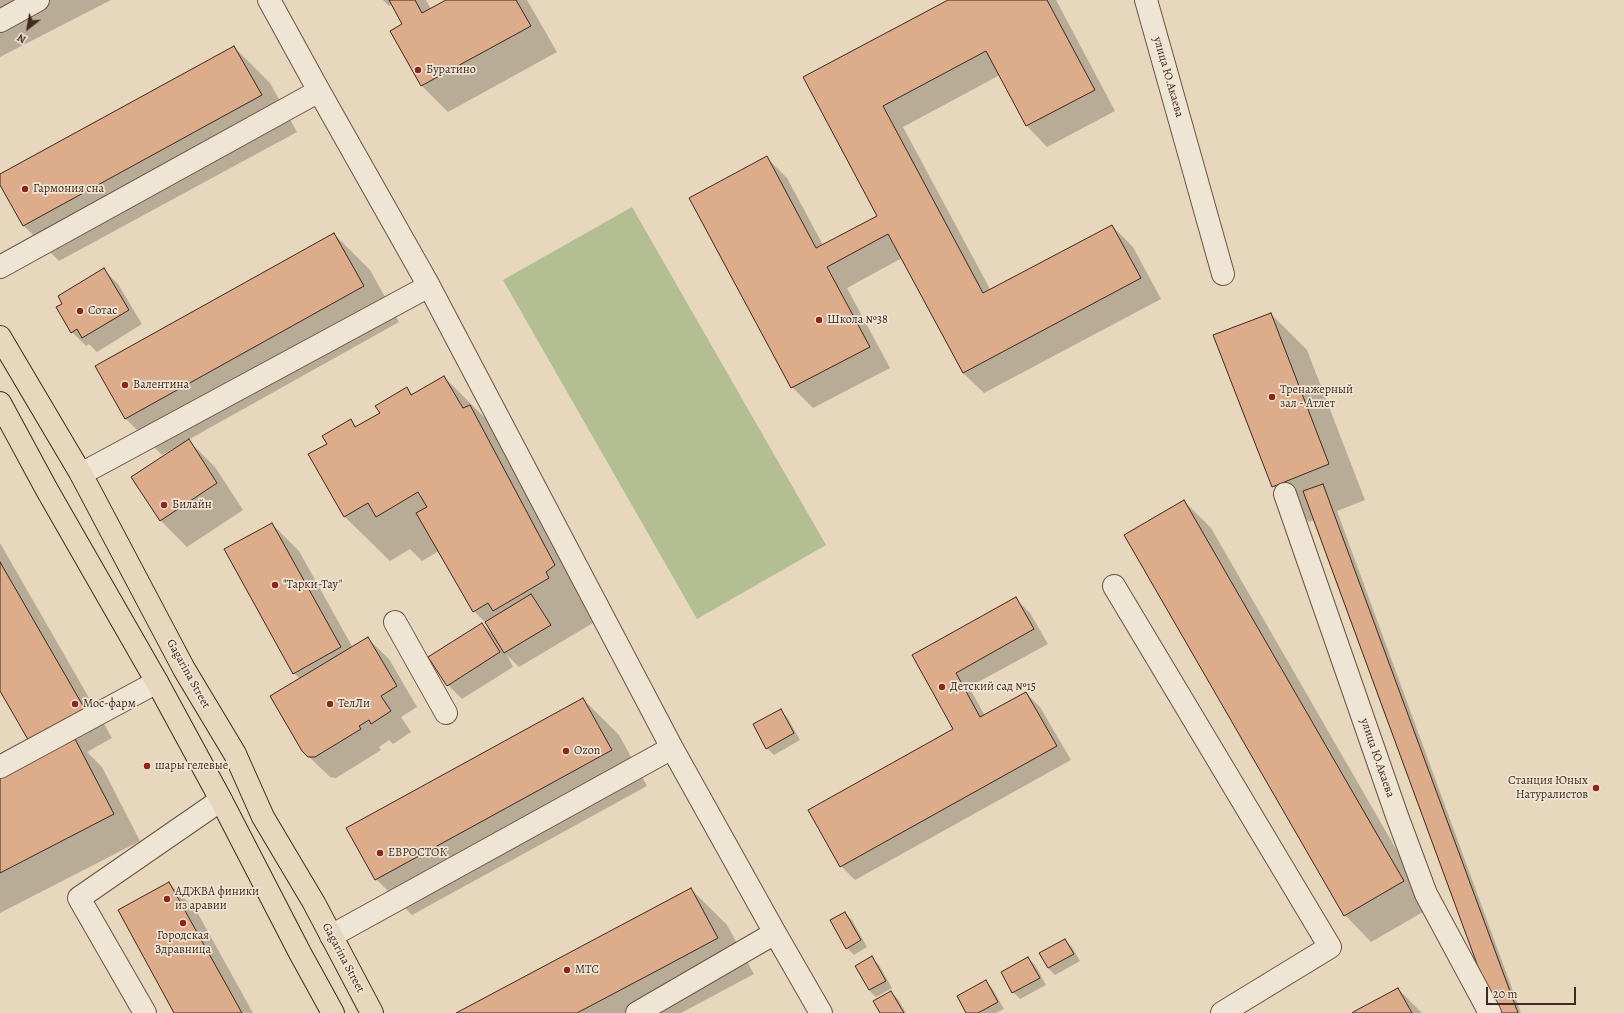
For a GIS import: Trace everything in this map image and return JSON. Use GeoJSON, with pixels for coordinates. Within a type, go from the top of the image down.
{"type":"FeatureCollection","features":[{"type":"Feature","properties":{"kind":"main road","name":"Gagarina Street"},"geometry":{"type":"LineString","coordinates":[[0,337],[81,474],[184,669],[235,754],[263,817],[332,936],[372,1013]]}},
{"type":"Feature","properties":{"kind":"main road"},"geometry":{"type":"LineString","coordinates":[[0,403],[47,490],[157,682],[333,1013]]}},
{"type":"Feature","properties":{"kind":"street"},"geometry":{"type":"LineString","coordinates":[[0,21],[38,0]]}},
{"type":"Feature","properties":{"kind":"street"},"geometry":{"type":"LineString","coordinates":[[269,0],[430,286],[672,748],[821,1013]]}},
{"type":"Feature","properties":{"kind":"street","name":"улица Ю.Акаева"},"geometry":{"type":"LineString","coordinates":[[1146,0],[1223,274]]}},
{"type":"Feature","properties":{"kind":"street"},"geometry":{"type":"LineString","coordinates":[[0,267],[319,91]]}},
{"type":"Feature","properties":{"kind":"street"},"geometry":{"type":"LineString","coordinates":[[81,474],[430,286]]}},
{"type":"Feature","properties":{"kind":"street","name":"улица Ю.Акаева"},"geometry":{"type":"LineString","coordinates":[[1286,494],[1397,816],[1426,894],[1490,1013]]}},
{"type":"Feature","properties":{"kind":"street"},"geometry":{"type":"LineString","coordinates":[[1114,586],[1330,947],[1222,1013]]}},
{"type":"Feature","properties":{"kind":"street"},"geometry":{"type":"LineString","coordinates":[[395,622],[446,713]]}},
{"type":"Feature","properties":{"kind":"street"},"geometry":{"type":"LineString","coordinates":[[0,767],[157,682]]}},
{"type":"Feature","properties":{"kind":"street"},"geometry":{"type":"LineString","coordinates":[[332,936],[672,748]]}},
{"type":"Feature","properties":{"kind":"street"},"geometry":{"type":"LineString","coordinates":[[145,1013],[79,898],[221,800]]}},
{"type":"Feature","properties":{"kind":"street"},"geometry":{"type":"LineString","coordinates":[[637,1013],[775,933]]}},
{"type":"Feature","properties":{"kind":"green space"},"geometry":{"type":"Polygon","coordinates":[[[632,207],[826,545],[697,619],[503,280],[632,207]]]}},
{"type":"Feature","properties":{"kind":"building"},"geometry":{"type":"Polygon","coordinates":[[[389,0],[415,0],[422,13],[446,0],[516,0],[531,26],[421,86],[390,31],[402,24],[389,0]]]}},
{"type":"Feature","properties":{"kind":"building"},"geometry":{"type":"Polygon","coordinates":[[[948,0],[1047,0],[1095,90],[1026,126],[986,51],[883,106],[983,293],[1112,225],[1141,278],[963,373],[888,234],[827,267],[870,347],[791,388],[689,198],[767,156],[816,248],[877,216],[803,77],[948,0]]]}},
{"type":"Feature","properties":{"kind":"building"},"geometry":{"type":"Polygon","coordinates":[[[234,46],[262,95],[23,226],[0,185],[0,174],[234,46]]]}},
{"type":"Feature","properties":{"kind":"building"},"geometry":{"type":"Polygon","coordinates":[[[334,233],[364,286],[125,419],[95,366],[334,233]]]}},
{"type":"Feature","properties":{"kind":"building"},"geometry":{"type":"Polygon","coordinates":[[[104,268],[129,310],[82,338],[77,329],[71,333],[56,307],[62,304],[58,296],[104,268]]]}},
{"type":"Feature","properties":{"kind":"building"},"geometry":{"type":"Polygon","coordinates":[[[1271,313],[1329,464],[1272,487],[1213,335],[1271,313]]]}},
{"type":"Feature","properties":{"kind":"building"},"geometry":{"type":"Polygon","coordinates":[[[444,376],[463,408],[470,405],[555,565],[546,572],[549,578],[493,611],[488,603],[473,612],[416,513],[427,507],[418,492],[376,517],[368,503],[344,517],[308,454],[327,444],[322,436],[351,419],[355,427],[380,413],[375,406],[407,387],[411,395],[444,376]]]}},
{"type":"Feature","properties":{"kind":"building"},"geometry":{"type":"Polygon","coordinates":[[[189,439],[217,483],[160,521],[131,477],[189,439]]]}},
{"type":"Feature","properties":{"kind":"building"},"geometry":{"type":"Polygon","coordinates":[[[1323,484],[1518,1013],[1495,1013],[1303,491],[1323,484]]]}},
{"type":"Feature","properties":{"kind":"building"},"geometry":{"type":"Polygon","coordinates":[[[1184,500],[1404,881],[1344,916],[1124,535],[1184,500]]]}},
{"type":"Feature","properties":{"kind":"building","name":"\"Тарки-Тау\""},"geometry":{"type":"Polygon","coordinates":[[[272,523],[341,647],[293,674],[224,549],[272,523]]]}},
{"type":"Feature","properties":{"kind":"building"},"geometry":{"type":"Polygon","coordinates":[[[0,562],[86,711],[30,743],[0,691],[0,562]]]}},
{"type":"Feature","properties":{"kind":"building"},"geometry":{"type":"Polygon","coordinates":[[[531,594],[551,625],[504,653],[485,622],[531,594]]]}},
{"type":"Feature","properties":{"kind":"building"},"geometry":{"type":"Polygon","coordinates":[[[1016,597],[1034,629],[956,673],[980,717],[1026,692],[1057,746],[840,867],[808,810],[953,729],[912,655],[1016,597]]]}},
{"type":"Feature","properties":{"kind":"building"},"geometry":{"type":"Polygon","coordinates":[[[482,623],[500,652],[447,686],[428,657],[482,623]]]}},
{"type":"Feature","properties":{"kind":"building","name":"ТелЛи"},"geometry":{"type":"Polygon","coordinates":[[[368,637],[397,686],[381,696],[391,711],[371,724],[369,720],[359,726],[361,729],[315,757],[308,757],[302,751],[270,696],[368,637]]]}},
{"type":"Feature","properties":{"kind":"building"},"geometry":{"type":"Polygon","coordinates":[[[583,698],[612,750],[375,880],[346,828],[583,698]]]}},
{"type":"Feature","properties":{"kind":"building"},"geometry":{"type":"Polygon","coordinates":[[[781,709],[794,733],[766,749],[753,724],[781,709]]]}},
{"type":"Feature","properties":{"kind":"building"},"geometry":{"type":"Polygon","coordinates":[[[75,739],[114,814],[0,873],[0,778],[75,739]]]}},
{"type":"Feature","properties":{"kind":"building"},"geometry":{"type":"Polygon","coordinates":[[[169,882],[242,1013],[174,1013],[118,910],[169,882]]]}},
{"type":"Feature","properties":{"kind":"building"},"geometry":{"type":"Polygon","coordinates":[[[691,888],[718,938],[662,968],[577,1013],[456,1013],[691,888]]]}},
{"type":"Feature","properties":{"kind":"building"},"geometry":{"type":"Polygon","coordinates":[[[845,912],[861,940],[846,949],[830,920],[845,912]]]}},
{"type":"Feature","properties":{"kind":"building"},"geometry":{"type":"Polygon","coordinates":[[[1065,939],[1074,954],[1048,968],[1039,953],[1065,939]]]}},
{"type":"Feature","properties":{"kind":"building"},"geometry":{"type":"Polygon","coordinates":[[[872,956],[886,981],[869,990],[855,966],[872,956]]]}},
{"type":"Feature","properties":{"kind":"building"},"geometry":{"type":"Polygon","coordinates":[[[1028,957],[1040,978],[1012,993],[1001,972],[1028,957]]]}},
{"type":"Feature","properties":{"kind":"building"},"geometry":{"type":"Polygon","coordinates":[[[986,980],[998,1002],[978,1013],[966,1013],[957,996],[986,980]]]}},
{"type":"Feature","properties":{"kind":"building"},"geometry":{"type":"Polygon","coordinates":[[[1398,988],[1412,1013],[1352,1013],[1355,1011],[1398,988]]]}},
{"type":"Feature","properties":{"kind":"building"},"geometry":{"type":"Polygon","coordinates":[[[891,991],[904,1013],[880,1013],[873,1001],[891,991]]]}},
{"type":"Feature","properties":{"kind":"place","name":"Буратино"},"geometry":{"type":"Point","coordinates":[418,70]}},
{"type":"Feature","properties":{"kind":"place","name":"Гармония сна"},"geometry":{"type":"Point","coordinates":[25,189]}},
{"type":"Feature","properties":{"kind":"place","name":"Сотас"},"geometry":{"type":"Point","coordinates":[80,311]}},
{"type":"Feature","properties":{"kind":"place","name":"Школа №38"},"geometry":{"type":"Point","coordinates":[819,320]}},
{"type":"Feature","properties":{"kind":"place","name":"Валентина"},"geometry":{"type":"Point","coordinates":[125,385]}},
{"type":"Feature","properties":{"kind":"place","name":"Тренажерный зал - Атлет"},"geometry":{"type":"Point","coordinates":[1272,397]}},
{"type":"Feature","properties":{"kind":"place","name":"Билайн"},"geometry":{"type":"Point","coordinates":[164,505]}},
{"type":"Feature","properties":{"kind":"place","name":"\"Тарки-Тау\""},"geometry":{"type":"Point","coordinates":[275,585]}},
{"type":"Feature","properties":{"kind":"place","name":"Детский сад №15"},"geometry":{"type":"Point","coordinates":[942,687]}},
{"type":"Feature","properties":{"kind":"place","name":"Мос-фарм"},"geometry":{"type":"Point","coordinates":[75,704]}},
{"type":"Feature","properties":{"kind":"place","name":"ТелЛи"},"geometry":{"type":"Point","coordinates":[330,704]}},
{"type":"Feature","properties":{"kind":"place","name":"Ozon"},"geometry":{"type":"Point","coordinates":[566,751]}},
{"type":"Feature","properties":{"kind":"place","name":"шары гелевые"},"geometry":{"type":"Point","coordinates":[147,766]}},
{"type":"Feature","properties":{"kind":"place","name":"Станция Юных Натуралистов"},"geometry":{"type":"Point","coordinates":[1596,788]}},
{"type":"Feature","properties":{"kind":"place","name":"ЕВРОСТОК"},"geometry":{"type":"Point","coordinates":[380,853]}},
{"type":"Feature","properties":{"kind":"place","name":"АДЖВА финики из аравии"},"geometry":{"type":"Point","coordinates":[167,899]}},
{"type":"Feature","properties":{"kind":"place","name":"Городская Здравница"},"geometry":{"type":"Point","coordinates":[183,923]}},
{"type":"Feature","properties":{"kind":"place","name":"МТС"},"geometry":{"type":"Point","coordinates":[567,970]}}]}
